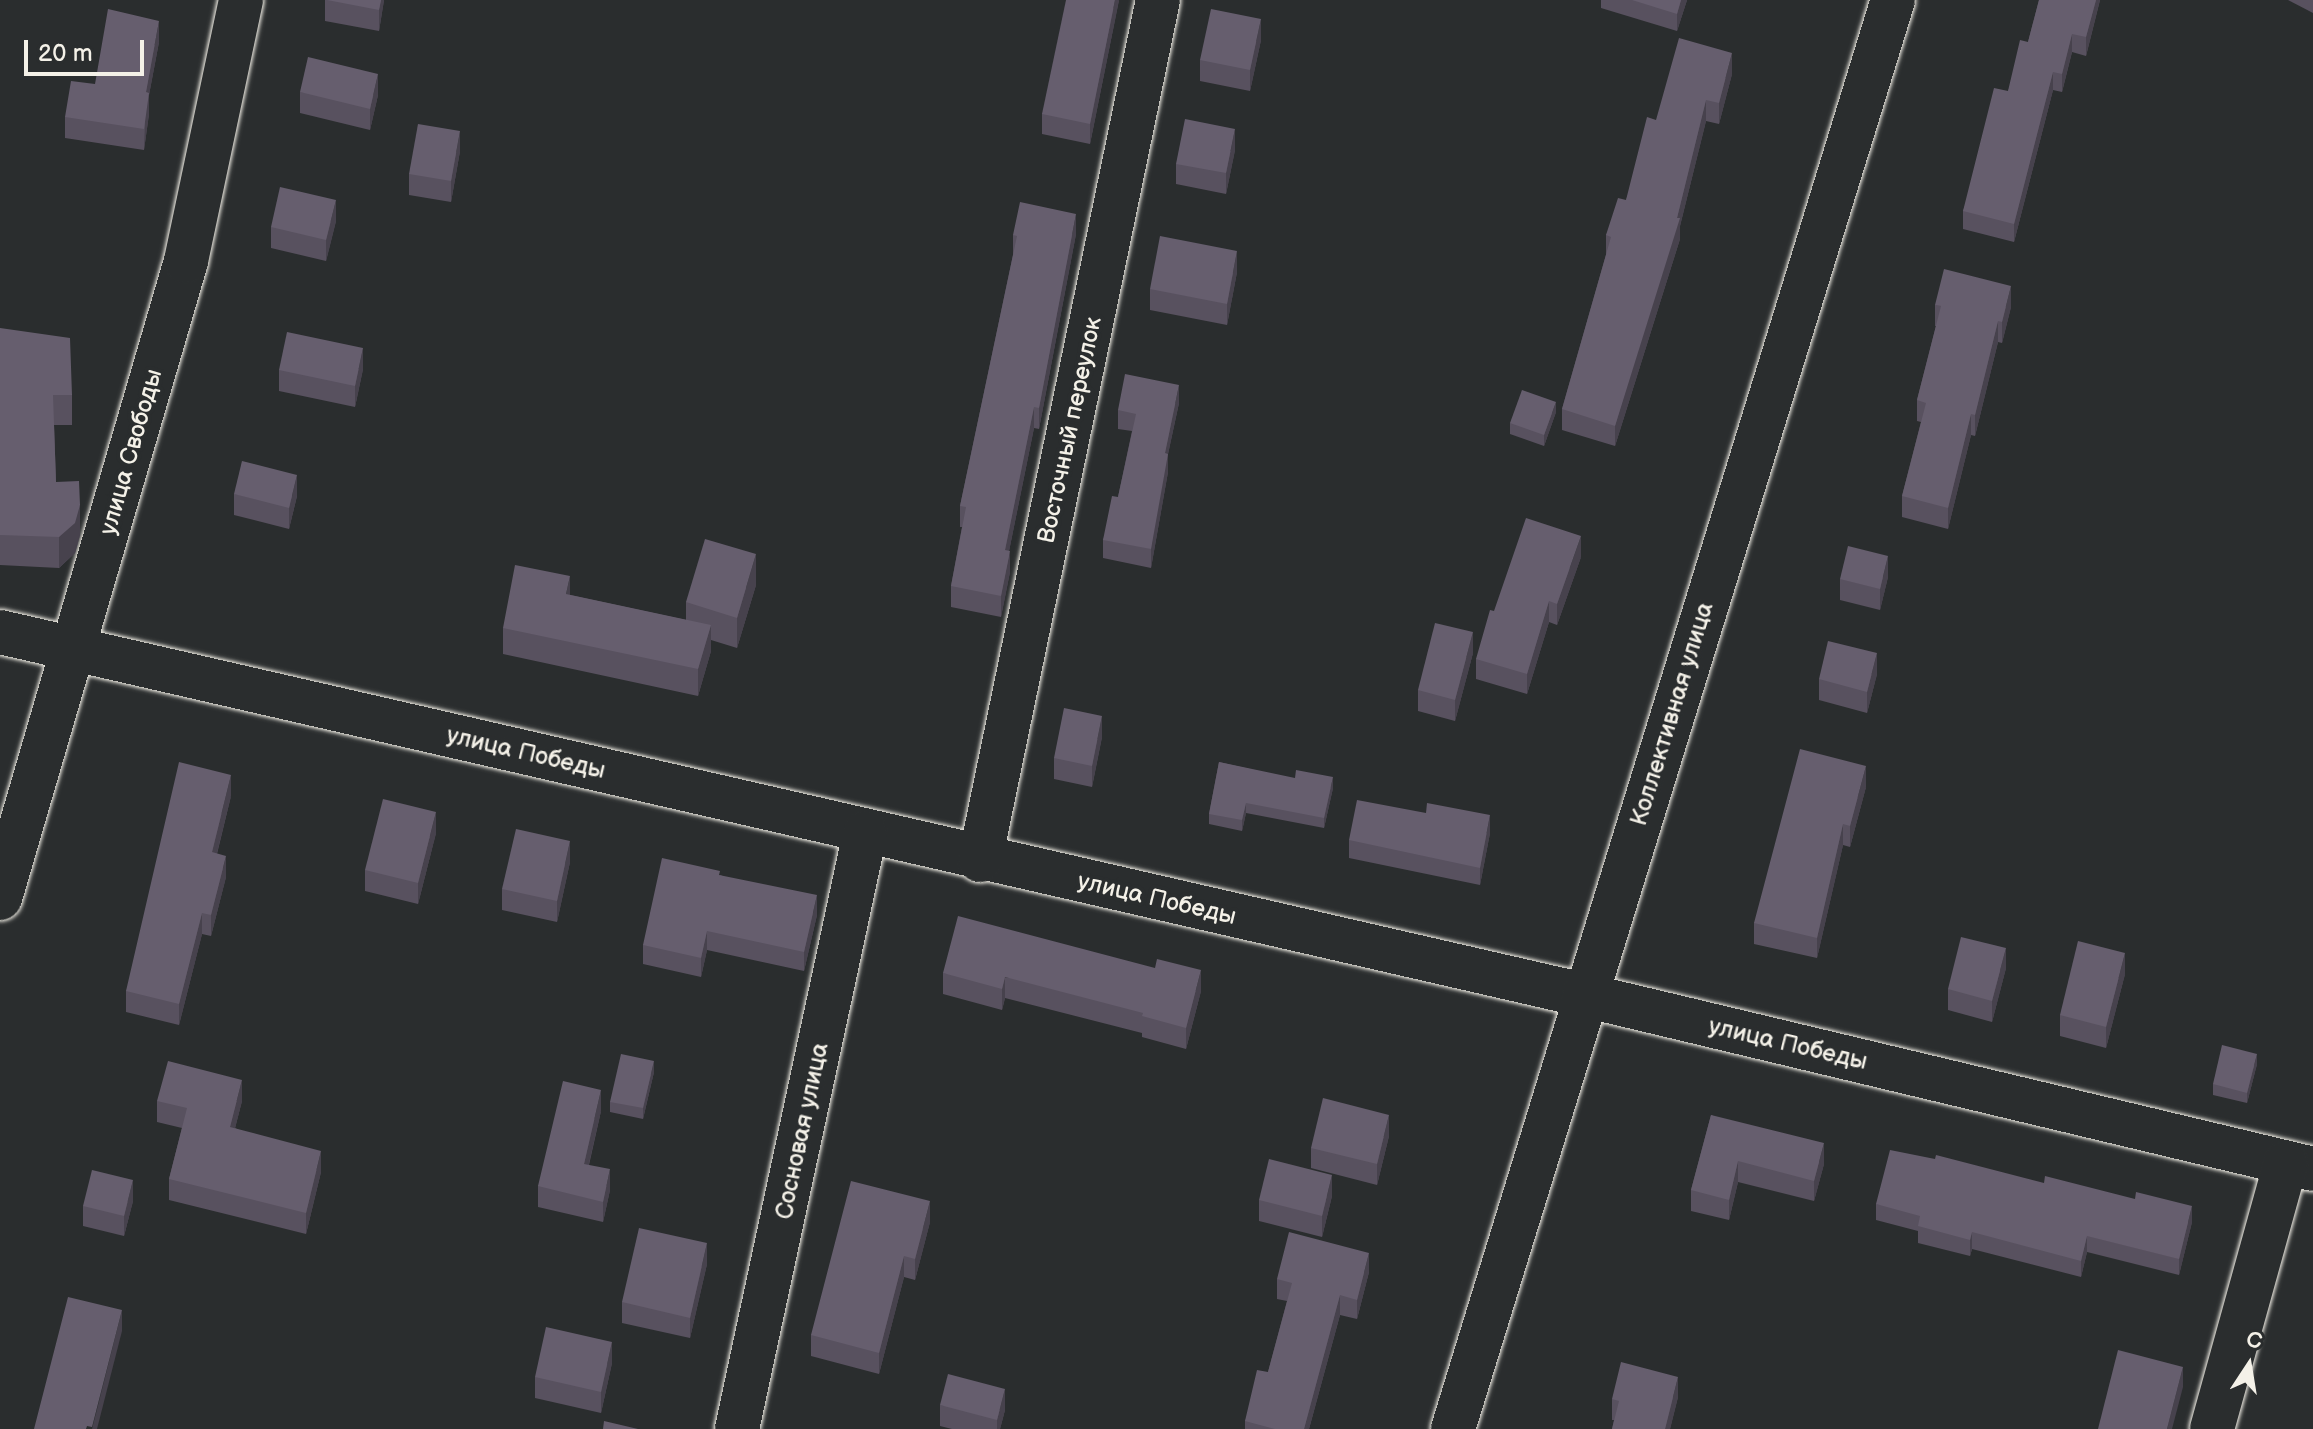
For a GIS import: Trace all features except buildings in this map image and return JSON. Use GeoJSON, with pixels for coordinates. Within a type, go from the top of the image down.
{"type":"FeatureCollection","features":[{"type":"Feature","properties":{"kind":"street","name":"улица Свободы"},"geometry":{"type":"LineString","coordinates":[[0,898],[186,261],[241,0]]}},
{"type":"Feature","properties":{"kind":"street","name":"Восточный переулок"},"geometry":{"type":"LineString","coordinates":[[980,860],[1158,0]]}},
{"type":"Feature","properties":{"kind":"street","name":"Коллективная улица"},"geometry":{"type":"LineString","coordinates":[[1453,1429],[1584,995],[1893,0]]}},
{"type":"Feature","properties":{"kind":"street","name":"улица Победы"},"geometry":{"type":"LineString","coordinates":[[0,632],[980,860],[1584,995],[2300,1166]]}},
{"type":"Feature","properties":{"kind":"street","name":"Сосновая улица"},"geometry":{"type":"LineString","coordinates":[[737,1429],[865,833]]}},
{"type":"Feature","properties":{"kind":"street"},"geometry":{"type":"LineString","coordinates":[[2212,1429],[2300,1166]]}}]}
